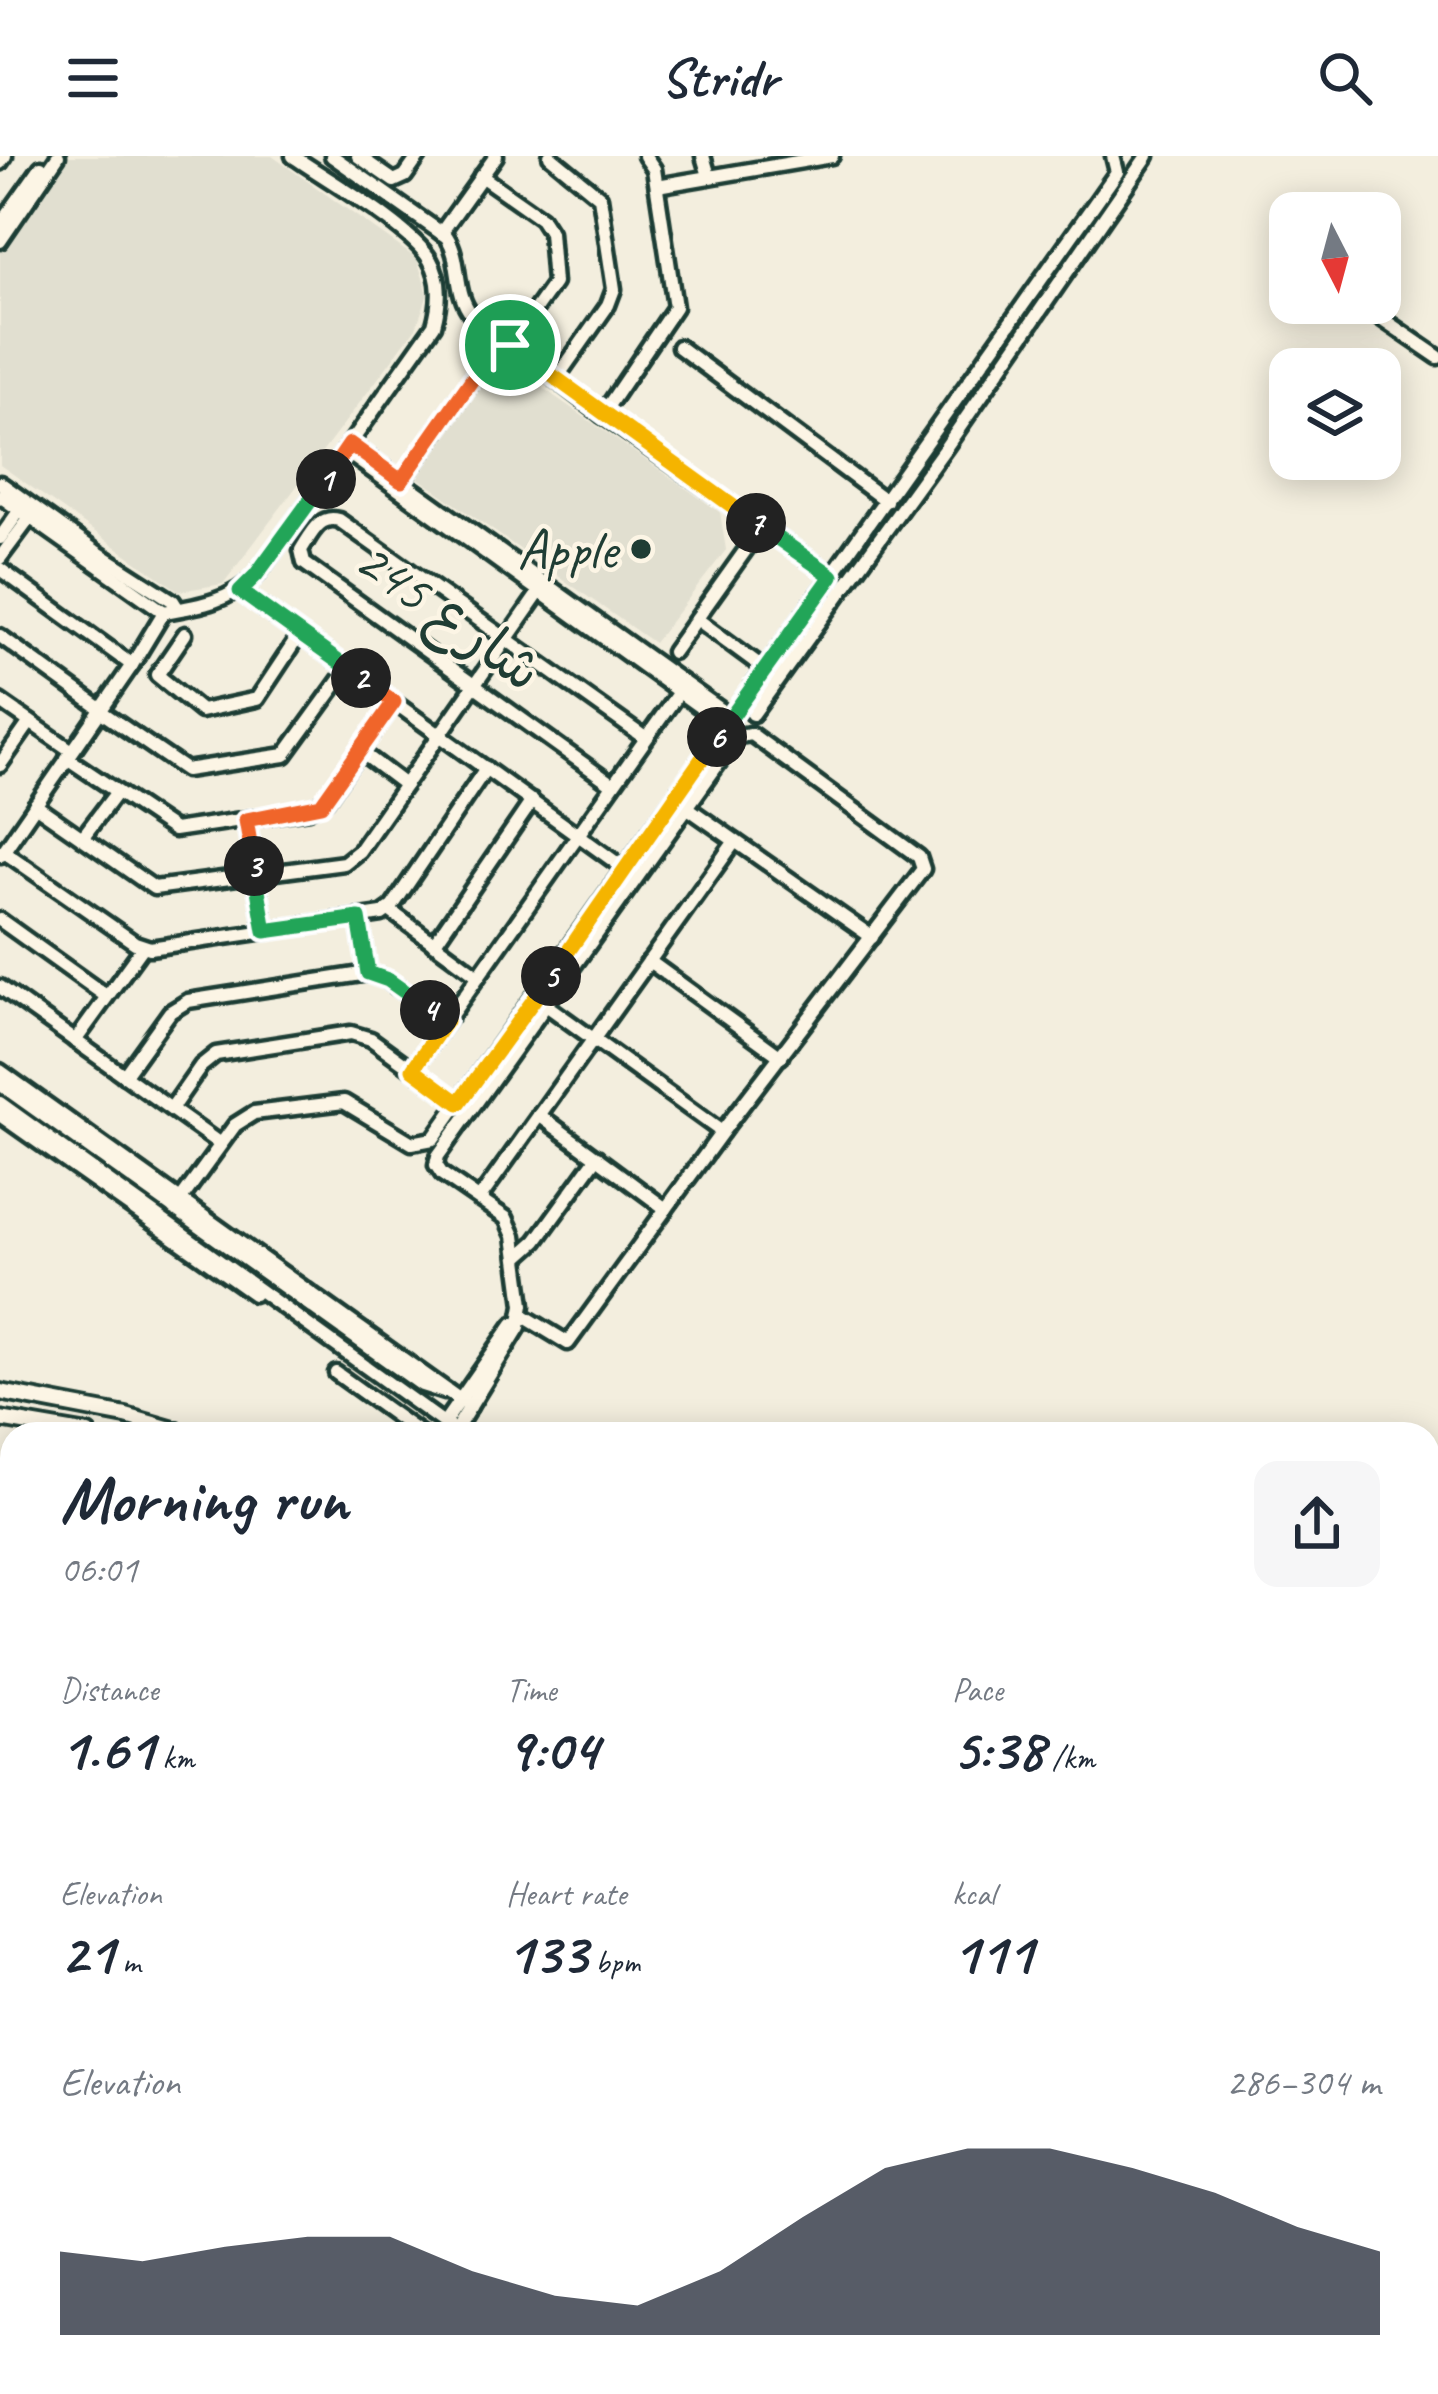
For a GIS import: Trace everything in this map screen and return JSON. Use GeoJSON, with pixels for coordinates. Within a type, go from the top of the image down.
{"type":"FeatureCollection","features":[{"type":"Feature","properties":{"kind":"street"},"geometry":{"type":"LineString","coordinates":[[0,164],[5,156]]}},
{"type":"Feature","properties":{"kind":"street"},"geometry":{"type":"LineString","coordinates":[[0,496],[168,613],[218,601],[240,591],[256,575],[434,325],[439,309],[436,275],[422,249],[293,156]]}},
{"type":"Feature","properties":{"kind":"street"},"geometry":{"type":"LineString","coordinates":[[332,156],[441,233],[454,250],[467,310],[602,415],[832,576]]}},
{"type":"Feature","properties":{"kind":"street"},"geometry":{"type":"LineString","coordinates":[[358,156],[394,181],[405,176],[418,156]]}},
{"type":"Feature","properties":{"kind":"street"},"geometry":{"type":"LineString","coordinates":[[441,233],[496,156]]}},
{"type":"Feature","properties":{"kind":"street"},"geometry":{"type":"LineString","coordinates":[[550,156],[600,196],[614,280],[608,305],[556,380]]}},
{"type":"Feature","properties":{"kind":"street"},"geometry":{"type":"LineString","coordinates":[[602,415],[675,307],[657,186],[645,156]]}},
{"type":"Feature","properties":{"kind":"street"},"geometry":{"type":"LineString","coordinates":[[703,156],[709,176]]}},
{"type":"Feature","properties":{"kind":"street"},"geometry":{"type":"LineString","coordinates":[[1113,156],[1118,172],[1132,179]]}},
{"type":"Feature","properties":{"kind":"street"},"geometry":{"type":"LineString","coordinates":[[753,714],[946,448],[1147,156]]}},
{"type":"Feature","properties":{"kind":"street"},"geometry":{"type":"LineString","coordinates":[[657,186],[767,161],[822,157]]}},
{"type":"Feature","properties":{"kind":"street"},"geometry":{"type":"LineString","coordinates":[[0,241],[5,218],[50,158]]}},
{"type":"Feature","properties":{"kind":"street"},"geometry":{"type":"LineString","coordinates":[[177,1205],[246,1115],[335,1101],[412,1143],[433,1139],[1118,172]]}},
{"type":"Feature","properties":{"kind":"street"},"geometry":{"type":"LineString","coordinates":[[401,481],[554,283],[550,232],[541,218],[481,176]]}},
{"type":"Feature","properties":{"kind":"street"},"geometry":{"type":"LineString","coordinates":[[0,192],[19,204]]}},
{"type":"Feature","properties":{"kind":"street"},"geometry":{"type":"LineString","coordinates":[[436,275],[457,269]]}},
{"type":"Feature","properties":{"kind":"street"},"geometry":{"type":"LineString","coordinates":[[1390,324],[1438,357]]}},
{"type":"Feature","properties":{"kind":"street"},"geometry":{"type":"LineString","coordinates":[[679,347],[886,501]]}},
{"type":"Feature","properties":{"kind":"street"},"geometry":{"type":"LineString","coordinates":[[348,448],[401,481],[534,584],[728,721]]}},
{"type":"Feature","properties":{"kind":"street"},"geometry":{"type":"LineString","coordinates":[[348,448],[679,692],[728,721]]}},
{"type":"Feature","properties":{"kind":"street"},"geometry":{"type":"LineString","coordinates":[[0,482],[25,514]]}},
{"type":"Feature","properties":{"kind":"street"},"geometry":{"type":"LineString","coordinates":[[0,509],[25,514],[173,601],[2,854],[143,946],[158,948],[389,910],[486,768]]}},
{"type":"Feature","properties":{"kind":"street"},"geometry":{"type":"LineString","coordinates":[[0,538],[25,514]]}},
{"type":"Feature","properties":{"kind":"street"},"geometry":{"type":"LineString","coordinates":[[0,558],[25,514]]}},
{"type":"Feature","properties":{"kind":"street","name":"شارع 245"},"geometry":{"type":"LineString","coordinates":[[613,785],[304,563],[302,550],[321,522],[339,520],[645,738]]}},
{"type":"Feature","properties":{"kind":"street"},"geometry":{"type":"LineString","coordinates":[[673,652],[762,527]]}},
{"type":"Feature","properties":{"kind":"street"},"geometry":{"type":"LineString","coordinates":[[0,568],[132,665]]}},
{"type":"Feature","properties":{"kind":"street"},"geometry":{"type":"LineString","coordinates":[[35,805],[154,888],[350,860],[506,640],[534,584]]}},
{"type":"Feature","properties":{"kind":"street"},"geometry":{"type":"LineString","coordinates":[[240,591],[625,869]]}},
{"type":"Feature","properties":{"kind":"street"},"geometry":{"type":"LineString","coordinates":[[697,619],[765,669]]}},
{"type":"Feature","properties":{"kind":"street"},"geometry":{"type":"LineString","coordinates":[[184,634],[157,675],[198,711],[257,699],[300,634]]}},
{"type":"Feature","properties":{"kind":"street"},"geometry":{"type":"LineString","coordinates":[[0,637],[186,770],[278,758],[293,748],[348,668]]}},
{"type":"Feature","properties":{"kind":"street"},"geometry":{"type":"LineString","coordinates":[[413,1069],[679,692]]}},
{"type":"Feature","properties":{"kind":"street"},"geometry":{"type":"LineString","coordinates":[[0,700],[116,793],[174,830],[321,805],[394,702]]}},
{"type":"Feature","properties":{"kind":"street"},"geometry":{"type":"LineString","coordinates":[[0,765],[31,722]]}},
{"type":"Feature","properties":{"kind":"street"},"geometry":{"type":"LineString","coordinates":[[452,1422],[522,1315],[518,1257],[506,1218],[442,1174],[436,1166],[438,1156],[738,736],[755,736],[922,860],[921,874],[722,1132],[568,1343],[522,1315]]}},
{"type":"Feature","properties":{"kind":"street"},"geometry":{"type":"LineString","coordinates":[[360,752],[405,785]]}},
{"type":"Feature","properties":{"kind":"street"},"geometry":{"type":"LineString","coordinates":[[82,838],[116,793]]}},
{"type":"Feature","properties":{"kind":"street"},"geometry":{"type":"LineString","coordinates":[[434,944],[532,801]]}},
{"type":"Feature","properties":{"kind":"street"},"geometry":{"type":"LineString","coordinates":[[688,808],[872,938]]}},
{"type":"Feature","properties":{"kind":"street"},"geometry":{"type":"LineString","coordinates":[[246,820],[265,931]]}},
{"type":"Feature","properties":{"kind":"street"},"geometry":{"type":"LineString","coordinates":[[480,1198],[735,842]]}},
{"type":"Feature","properties":{"kind":"street"},"geometry":{"type":"LineString","coordinates":[[389,910],[477,975]]}},
{"type":"Feature","properties":{"kind":"street"},"geometry":{"type":"LineString","coordinates":[[359,918],[368,973]]}},
{"type":"Feature","properties":{"kind":"street"},"geometry":{"type":"LineString","coordinates":[[0,920],[106,996]]}},
{"type":"Feature","properties":{"kind":"street"},"geometry":{"type":"LineString","coordinates":[[75,1041],[143,946]]}},
{"type":"Feature","properties":{"kind":"street"},"geometry":{"type":"LineString","coordinates":[[649,962],[781,1057]]}},
{"type":"Feature","properties":{"kind":"street"},"geometry":{"type":"LineString","coordinates":[[124,1076],[181,1003],[368,973],[388,980],[446,1021]]}},
{"type":"Feature","properties":{"kind":"street"},"geometry":{"type":"LineString","coordinates":[[0,987],[220,1144]]}},
{"type":"Feature","properties":{"kind":"street"},"geometry":{"type":"LineString","coordinates":[[546,1005],[722,1132]]}},
{"type":"Feature","properties":{"kind":"street"},"geometry":{"type":"LineString","coordinates":[[171,1109],[206,1061],[222,1053],[352,1033],[370,1039],[459,1103]]}},
{"type":"Feature","properties":{"kind":"street"},"geometry":{"type":"LineString","coordinates":[[0,1071],[177,1205]]}},
{"type":"Feature","properties":{"kind":"street"},"geometry":{"type":"LineString","coordinates":[[0,1084],[465,1404]]}},
{"type":"Feature","properties":{"kind":"street"},"geometry":{"type":"LineString","coordinates":[[0,1102],[440,1422]]}},
{"type":"Feature","properties":{"kind":"street"},"geometry":{"type":"LineString","coordinates":[[0,1115],[337,1348]]}},
{"type":"Feature","properties":{"kind":"street"},"geometry":{"type":"LineString","coordinates":[[539,1115],[666,1209]]}},
{"type":"Feature","properties":{"kind":"street"},"geometry":{"type":"LineString","coordinates":[[518,1257],[536,1241],[597,1157]]}},
{"type":"Feature","properties":{"kind":"street"},"geometry":{"type":"LineString","coordinates":[[336,1373],[404,1422]]}},
{"type":"Feature","properties":{"kind":"street"},"geometry":{"type":"LineString","coordinates":[[0,1392],[149,1422]]}},
{"type":"Feature","properties":{"kind":"shaded area"},"geometry":{"type":"Polygon","coordinates":[[[69,156],[272,156],[417,259],[428,294],[416,328],[223,584],[179,591],[0,465],[0,253],[69,156]]]}},
{"type":"Feature","properties":{"kind":"shaded area"},"geometry":{"type":"Polygon","coordinates":[[[497,356],[720,512],[726,550],[654,643],[411,473],[497,356]]]}},
{"type":"Feature","properties":{"kind":"place","name":"Apple"},"geometry":{"type":"Point","coordinates":[641,549]}},
{"type":"Feature","properties":{"kind":"route"},"geometry":{"type":"LineString","coordinates":[[501,338],[510,345],[832,576],[459,1103],[413,1069],[446,1021],[382,976],[368,973],[359,918],[265,931],[246,820],[321,805],[394,702],[240,591],[350,444],[401,481],[501,338]]}}]}
